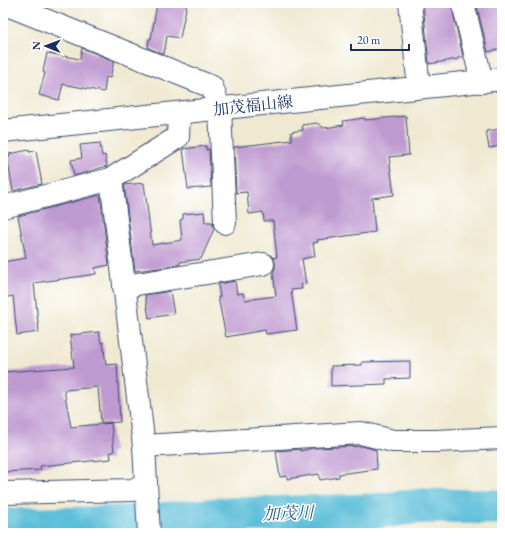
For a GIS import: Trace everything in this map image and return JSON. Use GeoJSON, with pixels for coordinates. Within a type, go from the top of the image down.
{"type":"FeatureCollection","features":[{"type":"Feature","properties":{"kind":"street"},"geometry":{"type":"LineString","coordinates":[[410,3],[419,88]]}},
{"type":"Feature","properties":{"kind":"street"},"geometry":{"type":"LineString","coordinates":[[463,3],[492,80]]}},
{"type":"Feature","properties":{"kind":"street"},"geometry":{"type":"LineString","coordinates":[[3,4],[212,87],[220,109],[225,223]]}},
{"type":"Feature","properties":{"kind":"street","name":"加茂福山線"},"geometry":{"type":"LineString","coordinates":[[3,131],[492,80]]}},
{"type":"Feature","properties":{"kind":"street"},"geometry":{"type":"LineString","coordinates":[[3,207],[111,179],[178,137],[179,113]]}},
{"type":"Feature","properties":{"kind":"street"},"geometry":{"type":"LineString","coordinates":[[111,179],[144,446],[149,533]]}},
{"type":"Feature","properties":{"kind":"street"},"geometry":{"type":"LineString","coordinates":[[124,286],[263,264]]}},
{"type":"Feature","properties":{"kind":"street"},"geometry":{"type":"LineString","coordinates":[[144,446],[361,433],[393,441],[502,438]]}},
{"type":"Feature","properties":{"kind":"street"},"geometry":{"type":"LineString","coordinates":[[3,493],[133,490],[147,487]]}},
{"type":"Feature","properties":{"kind":"building"},"geometry":{"type":"Polygon","coordinates":[[[157,3],[187,3],[180,38],[167,36],[164,54],[148,48],[157,3]]]}},
{"type":"Feature","properties":{"kind":"building"},"geometry":{"type":"Polygon","coordinates":[[[423,3],[451,3],[463,57],[429,64],[423,3]]]}},
{"type":"Feature","properties":{"kind":"building"},"geometry":{"type":"Polygon","coordinates":[[[476,3],[502,3],[502,48],[488,52],[476,3]]]}},
{"type":"Feature","properties":{"kind":"building"},"geometry":{"type":"Polygon","coordinates":[[[82,48],[114,61],[110,78],[106,77],[104,92],[63,84],[59,100],[39,95],[45,73],[43,72],[47,53],[80,59],[82,48]]]}},
{"type":"Feature","properties":{"kind":"building"},"geometry":{"type":"Polygon","coordinates":[[[406,116],[409,155],[389,157],[394,195],[372,198],[375,232],[317,240],[318,242],[313,243],[315,256],[302,259],[306,284],[301,285],[302,289],[291,290],[297,330],[266,334],[265,330],[226,337],[218,297],[220,297],[218,284],[235,281],[237,294],[243,293],[245,300],[276,296],[273,272],[275,262],[273,258],[277,257],[273,221],[264,221],[263,212],[249,214],[247,192],[236,193],[234,147],[292,140],[291,132],[303,130],[302,125],[317,123],[324,128],[344,125],[343,121],[364,118],[365,120],[406,116]]]}},
{"type":"Feature","properties":{"kind":"building"},"geometry":{"type":"Polygon","coordinates":[[[502,129],[502,146],[489,148],[486,131],[502,129]]]}},
{"type":"Feature","properties":{"kind":"building"},"geometry":{"type":"Polygon","coordinates":[[[100,143],[102,156],[105,155],[107,166],[74,176],[71,160],[82,158],[80,145],[100,143]]]}},
{"type":"Feature","properties":{"kind":"building"},"geometry":{"type":"Polygon","coordinates":[[[206,146],[206,150],[209,149],[211,187],[188,189],[183,149],[206,146]]]}},
{"type":"Feature","properties":{"kind":"building"},"geometry":{"type":"Polygon","coordinates":[[[29,150],[29,152],[36,151],[42,184],[13,191],[7,157],[10,157],[9,154],[29,150]]]}},
{"type":"Feature","properties":{"kind":"building"},"geometry":{"type":"Polygon","coordinates":[[[144,183],[152,245],[182,240],[180,220],[183,219],[183,214],[204,212],[205,222],[212,222],[214,229],[201,259],[180,262],[180,264],[167,267],[135,271],[124,185],[144,183]]]}},
{"type":"Feature","properties":{"kind":"building"},"geometry":{"type":"Polygon","coordinates":[[[100,195],[109,265],[95,268],[96,274],[34,283],[39,332],[17,335],[13,296],[3,298],[3,262],[26,258],[18,216],[100,195]]]}},
{"type":"Feature","properties":{"kind":"building"},"geometry":{"type":"Polygon","coordinates":[[[170,291],[174,314],[149,318],[145,295],[170,291]]]}},
{"type":"Feature","properties":{"kind":"building"},"geometry":{"type":"Polygon","coordinates":[[[99,332],[101,343],[103,342],[106,365],[117,364],[120,422],[101,423],[98,387],[64,390],[71,427],[111,423],[114,452],[110,452],[111,459],[40,466],[41,470],[3,472],[3,452],[5,452],[3,430],[3,372],[74,367],[70,335],[99,332]]]}},
{"type":"Feature","properties":{"kind":"building"},"geometry":{"type":"Polygon","coordinates":[[[410,361],[410,378],[386,379],[386,384],[331,386],[331,366],[362,365],[362,362],[410,361]]]}},
{"type":"Feature","properties":{"kind":"building"},"geometry":{"type":"Polygon","coordinates":[[[362,446],[376,450],[377,469],[339,474],[339,477],[320,480],[319,474],[287,479],[287,476],[280,477],[276,451],[300,449],[300,451],[313,448],[362,446]]]}},
{"type":"Feature","properties":{"kind":"waterway","name":"加茂川"},"geometry":{"type":"LineString","coordinates":[[3,526],[124,523],[220,515],[373,511],[424,506],[502,507]]}}]}
